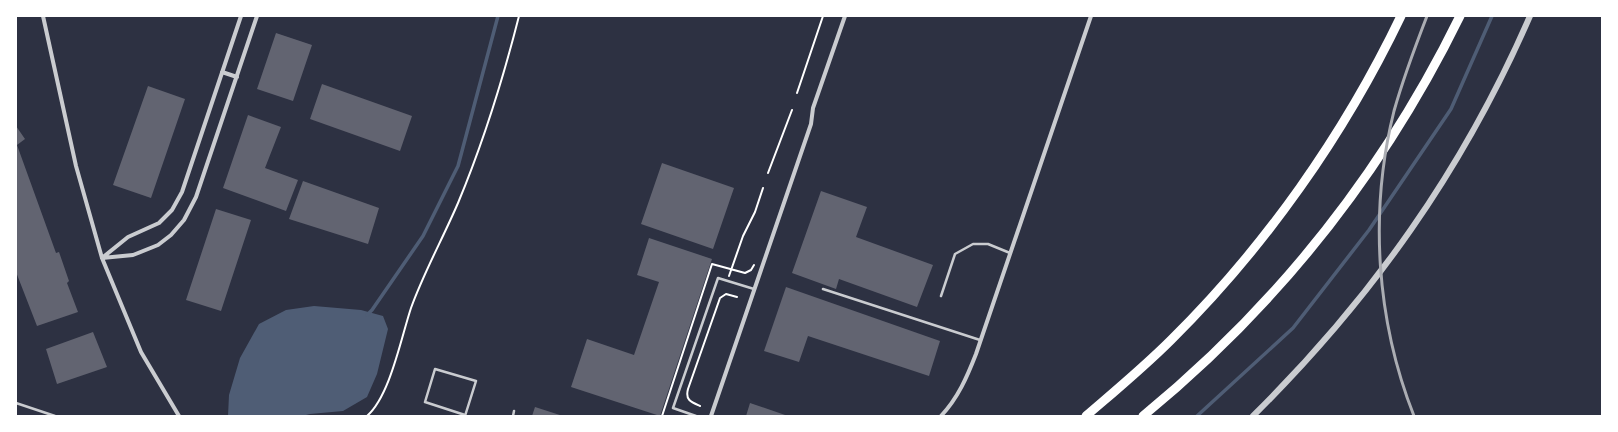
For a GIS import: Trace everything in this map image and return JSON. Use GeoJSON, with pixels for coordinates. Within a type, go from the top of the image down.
{"type":"FeatureCollection","features":[{"type":"Feature","properties":{"kind":"highway"},"geometry":{"type":"LineString","coordinates":[[1086,416],[1175,336],[1215,294],[1267,232],[1311,172],[1342,123],[1401,16]]}},
{"type":"Feature","properties":{"kind":"highway"},"geometry":{"type":"LineString","coordinates":[[1143,416],[1193,373],[1240,329],[1293,271],[1324,234],[1361,184],[1398,128],[1424,84],[1460,16]]}},
{"type":"Feature","properties":{"kind":"street"},"geometry":{"type":"LineString","coordinates":[[43,16],[76,166],[102,258],[141,352],[179,416]]}},
{"type":"Feature","properties":{"kind":"street"},"geometry":{"type":"LineString","coordinates":[[102,258],[128,237],[159,223],[172,210],[182,192],[241,16]]}},
{"type":"Feature","properties":{"kind":"street"},"geometry":{"type":"LineString","coordinates":[[102,258],[133,255],[158,245],[172,234],[184,220],[196,197],[257,16]]}},
{"type":"Feature","properties":{"kind":"street"},"geometry":{"type":"LineString","coordinates":[[711,416],[811,124],[813,108],[845,16]]}},
{"type":"Feature","properties":{"kind":"street"},"geometry":{"type":"LineString","coordinates":[[941,416],[962,388],[981,340],[1091,16]]}},
{"type":"Feature","properties":{"kind":"street"},"geometry":{"type":"LineString","coordinates":[[1253,416],[1294,375],[1326,339],[1374,281],[1410,231],[1445,179],[1483,114],[1506,69],[1530,16]]}},
{"type":"Feature","properties":{"kind":"street"},"geometry":{"type":"LineString","coordinates":[[222,72],[237,77]]}},
{"type":"Feature","properties":{"kind":"lane"},"geometry":{"type":"LineString","coordinates":[[941,296],[955,254],[973,244],[988,244],[1011,253]]}},
{"type":"Feature","properties":{"kind":"lane"},"geometry":{"type":"LineString","coordinates":[[696,416],[673,408],[718,278],[755,289]]}},
{"type":"Feature","properties":{"kind":"lane"},"geometry":{"type":"LineString","coordinates":[[823,289],[981,340]]}},
{"type":"Feature","properties":{"kind":"lane"},"geometry":{"type":"LineString","coordinates":[[435,369],[476,382],[465,415],[425,402],[435,369]]}},
{"type":"Feature","properties":{"kind":"lane"},"geometry":{"type":"LineString","coordinates":[[16,403],[55,416]]}},
{"type":"Feature","properties":{"kind":"lane"},"geometry":{"type":"LineString","coordinates":[[513,416],[514,410]]}},
{"type":"Feature","properties":{"kind":"path"},"geometry":{"type":"LineString","coordinates":[[367,416],[373,411],[384,395],[412,307],[458,202],[495,102],[519,16]]}},
{"type":"Feature","properties":{"kind":"path"},"geometry":{"type":"LineString","coordinates":[[797,93],[823,16]]}},
{"type":"Feature","properties":{"kind":"path"},"geometry":{"type":"LineString","coordinates":[[768,173],[792,110]]}},
{"type":"Feature","properties":{"kind":"path"},"geometry":{"type":"LineString","coordinates":[[754,265],[751,270],[744,273],[731,270],[743,236],[755,212],[763,188]]}},
{"type":"Feature","properties":{"kind":"path"},"geometry":{"type":"LineString","coordinates":[[700,406],[688,400],[688,389],[720,298],[726,294],[737,297]]}},
{"type":"Feature","properties":{"kind":"water"},"geometry":{"type":"Polygon","coordinates":[[[314,306],[361,310],[383,316],[388,329],[377,374],[367,397],[343,411],[302,416],[228,416],[229,395],[240,358],[259,324],[286,310],[314,306]]]}},
{"type":"Feature","properties":{"kind":"building"},"geometry":{"type":"Polygon","coordinates":[[[276,33],[312,45],[293,101],[257,89],[276,33]]]}},
{"type":"Feature","properties":{"kind":"building"},"geometry":{"type":"Polygon","coordinates":[[[322,84],[412,116],[400,151],[310,119],[322,84]]]}},
{"type":"Feature","properties":{"kind":"building"},"geometry":{"type":"Polygon","coordinates":[[[148,86],[185,99],[151,198],[113,185],[148,86]]]}},
{"type":"Feature","properties":{"kind":"building"},"geometry":{"type":"Polygon","coordinates":[[[248,115],[281,127],[265,168],[298,180],[286,211],[223,188],[248,115]]]}},
{"type":"Feature","properties":{"kind":"building"},"geometry":{"type":"Polygon","coordinates":[[[16,126],[25,139],[17,145],[56,253],[59,252],[69,281],[67,283],[78,312],[37,326],[16,272],[16,126]]]}},
{"type":"Feature","properties":{"kind":"building"},"geometry":{"type":"Polygon","coordinates":[[[662,163],[734,188],[713,249],[641,224],[662,163]]]}},
{"type":"Feature","properties":{"kind":"building"},"geometry":{"type":"Polygon","coordinates":[[[303,181],[379,208],[368,244],[289,219],[303,181]]]}},
{"type":"Feature","properties":{"kind":"building"},"geometry":{"type":"Polygon","coordinates":[[[821,191],[867,207],[856,237],[933,265],[917,307],[839,279],[836,289],[792,273],[821,191]]]}},
{"type":"Feature","properties":{"kind":"building"},"geometry":{"type":"Polygon","coordinates":[[[216,209],[251,220],[221,311],[186,300],[216,209]]]}},
{"type":"Feature","properties":{"kind":"building"},"geometry":{"type":"Polygon","coordinates":[[[649,238],[712,259],[660,416],[571,387],[587,339],[634,355],[659,282],[637,275],[649,238]]]}},
{"type":"Feature","properties":{"kind":"building"},"geometry":{"type":"Polygon","coordinates":[[[786,287],[940,341],[929,376],[808,336],[799,362],[764,351],[786,287]]]}},
{"type":"Feature","properties":{"kind":"building"},"geometry":{"type":"Polygon","coordinates":[[[93,332],[107,367],[57,384],[46,349],[93,332]]]}},
{"type":"Feature","properties":{"kind":"building"},"geometry":{"type":"Polygon","coordinates":[[[750,403],[788,416],[746,416],[750,403]]]}},
{"type":"Feature","properties":{"kind":"building"},"geometry":{"type":"Polygon","coordinates":[[[535,407],[563,416],[532,416],[535,407]]]}},
{"type":"Feature","properties":{"kind":"waterway"},"geometry":{"type":"LineString","coordinates":[[367,315],[423,236],[458,166],[498,16]]}},
{"type":"Feature","properties":{"kind":"waterway"},"geometry":{"type":"LineString","coordinates":[[1197,416],[1293,328],[1369,230],[1451,109],[1492,16]]}},
{"type":"Feature","properties":{"kind":"railway"},"geometry":{"type":"LineString","coordinates":[[1414,416],[1401,379],[1391,342],[1384,304],[1380,265],[1379,226],[1381,187],[1386,149],[1394,111],[1409,63],[1427,16]]}}]}
